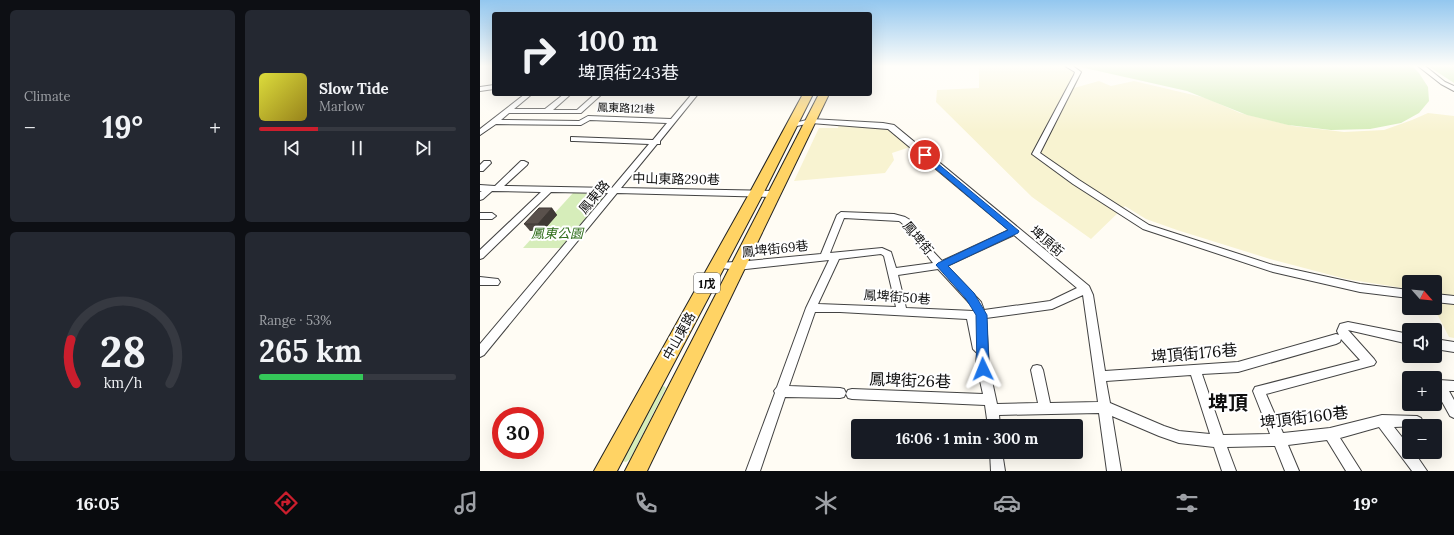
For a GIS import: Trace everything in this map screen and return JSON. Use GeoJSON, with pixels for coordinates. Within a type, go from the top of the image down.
{"type":"FeatureCollection","features":[{"type":"Feature","properties":{"kind":"main road","name":"中山東路"},"geometry":{"type":"LineString","coordinates":[[605,471],[756,194],[807,96]]}},
{"type":"Feature","properties":{"kind":"main road","name":"中山東路"},"geometry":{"type":"LineString","coordinates":[[636,471],[823,96]]}},
{"type":"Feature","properties":{"kind":"street"},"geometry":{"type":"LineString","coordinates":[[1070,88],[1036,154],[1076,182],[1146,227],[1273,268],[1360,288],[1402,293]]}},
{"type":"Feature","properties":{"kind":"street"},"geometry":{"type":"LineString","coordinates":[[480,133],[527,96]]}},
{"type":"Feature","properties":{"kind":"street"},"geometry":{"type":"LineString","coordinates":[[547,112],[566,96]]}},
{"type":"Feature","properties":{"kind":"street"},"geometry":{"type":"LineString","coordinates":[[508,111],[579,112],[597,96]]}},
{"type":"Feature","properties":{"kind":"street","name":"鳳東路"},"geometry":{"type":"LineString","coordinates":[[480,352],[657,142],[693,96]]}},
{"type":"Feature","properties":{"kind":"street","name":"鳳東路121巷"},"geometry":{"type":"LineString","coordinates":[[494,122],[581,123],[588,118],[673,121]]}},
{"type":"Feature","properties":{"kind":"street","name":"埤頂街"},"geometry":{"type":"LineString","coordinates":[[792,124],[811,121],[883,124],[891,127],[1085,289]]}},
{"type":"Feature","properties":{"kind":"street"},"geometry":{"type":"LineString","coordinates":[[574,139],[657,142]]}},
{"type":"Feature","properties":{"kind":"street"},"geometry":{"type":"LineString","coordinates":[[480,168],[487,163]]}},
{"type":"Feature","properties":{"kind":"street"},"geometry":{"type":"LineString","coordinates":[[480,197],[524,163]]}},
{"type":"Feature","properties":{"kind":"street","name":"中山東路290巷"},"geometry":{"type":"LineString","coordinates":[[480,188],[775,194]]}},
{"type":"Feature","properties":{"kind":"street"},"geometry":{"type":"LineString","coordinates":[[480,256],[548,190]]}},
{"type":"Feature","properties":{"kind":"street","name":"鳳埤街"},"geometry":{"type":"LineString","coordinates":[[753,471],[780,391],[830,256],[841,215],[894,217],[902,219],[906,222],[926,249],[970,296],[976,315],[983,369],[993,419]]}},
{"type":"Feature","properties":{"kind":"street"},"geometry":{"type":"LineString","coordinates":[[480,216],[492,216]]}},
{"type":"Feature","properties":{"kind":"street"},"geometry":{"type":"LineString","coordinates":[[892,272],[941,265],[1015,231]]}},
{"type":"Feature","properties":{"kind":"street"},"geometry":{"type":"LineString","coordinates":[[830,256],[882,251],[886,252],[888,254],[902,312]]}},
{"type":"Feature","properties":{"kind":"street","name":"鳳埤街69巷"},"geometry":{"type":"LineString","coordinates":[[717,265],[737,266],[830,256]]}},
{"type":"Feature","properties":{"kind":"street"},"geometry":{"type":"LineString","coordinates":[[480,281],[495,282]]}},
{"type":"Feature","properties":{"kind":"street"},"geometry":{"type":"LineString","coordinates":[[1085,289],[1088,295],[1114,471]]}},
{"type":"Feature","properties":{"kind":"street","name":"鳳埤街50巷"},"geometry":{"type":"LineString","coordinates":[[811,308],[840,308],[976,315],[1052,305],[1085,289]]}},
{"type":"Feature","properties":{"kind":"street"},"geometry":{"type":"LineString","coordinates":[[1442,299],[1454,300]]}},
{"type":"Feature","properties":{"kind":"street"},"geometry":{"type":"LineString","coordinates":[[1292,471],[1259,391],[1370,362],[1344,335],[1342,331],[1344,327],[1348,326],[1402,338]]}},
{"type":"Feature","properties":{"kind":"street","name":"埤頂街176巷"},"geometry":{"type":"LineString","coordinates":[[1100,376],[1238,367],[1336,339]]}},
{"type":"Feature","properties":{"kind":"street"},"geometry":{"type":"LineString","coordinates":[[1442,345],[1454,347]]}},
{"type":"Feature","properties":{"kind":"street"},"geometry":{"type":"LineString","coordinates":[[1038,370],[1045,408]]}},
{"type":"Feature","properties":{"kind":"street"},"geometry":{"type":"LineString","coordinates":[[1195,370],[1229,471]]}},
{"type":"Feature","properties":{"kind":"street"},"geometry":{"type":"LineString","coordinates":[[1454,386],[1439,385],[1454,412]]}},
{"type":"Feature","properties":{"kind":"street","name":"鳳埤街26巷"},"geometry":{"type":"LineString","coordinates":[[780,391],[846,394],[1045,408],[1105,407]]}},
{"type":"Feature","properties":{"kind":"street","name":"埤頂街160巷"},"geometry":{"type":"LineString","coordinates":[[1105,407],[1163,432],[1179,437],[1220,441],[1279,440],[1330,434],[1382,421],[1402,422]]}},
{"type":"Feature","properties":{"kind":"street"},"geometry":{"type":"LineString","coordinates":[[1382,421],[1420,471]]}},
{"type":"Feature","properties":{"kind":"street"},"geometry":{"type":"LineString","coordinates":[[1330,434],[1354,471]]}},
{"type":"Feature","properties":{"kind":"street"},"geometry":{"type":"LineString","coordinates":[[997,459],[998,471]]}},
{"type":"Feature","properties":{"kind":"shaded area"},"geometry":{"type":"Polygon","coordinates":[[[979,88],[1164,88],[1206,98],[1240,113],[1293,126],[1344,132],[1384,130],[1428,113],[1454,116],[1454,338],[1449,337],[1438,315],[1442,315],[1442,275],[1402,275],[1402,288],[1346,279],[1270,259],[1177,230],[1146,219],[1125,206],[1091,239],[1032,197],[936,102],[937,90],[979,88]]]}},
{"type":"Feature","properties":{"kind":"shaded area"},"geometry":{"type":"Polygon","coordinates":[[[839,124],[887,127],[910,147],[892,153],[894,160],[885,173],[794,181],[819,128],[838,128],[839,124]]]}},
{"type":"Feature","properties":{"kind":"green space"},"geometry":{"type":"Polygon","coordinates":[[[1174,88],[1428,88],[1429,101],[1419,113],[1401,123],[1370,129],[1331,130],[1288,125],[1247,115],[1187,91],[1174,88]]]}},
{"type":"Feature","properties":{"kind":"green space","name":"鳳東公園"},"geometry":{"type":"Polygon","coordinates":[[[573,193],[602,194],[605,198],[564,248],[523,248],[573,193]]]}},
{"type":"Feature","properties":{"kind":"green space"},"geometry":{"type":"Polygon","coordinates":[[[664,386],[666,388],[630,459],[626,462],[622,461],[661,387],[664,386]]]}},
{"type":"Feature","properties":{"kind":"building"},"geometry":{"type":"Polygon","coordinates":[[[539,208],[552,208],[538,224],[524,224],[539,208]]]}},
{"type":"Feature","properties":{"kind":"district","name":"埤頂"},"geometry":{"type":"Point","coordinates":[1228,402]}},
{"type":"Feature","properties":{"kind":"route"},"geometry":{"type":"LineString","coordinates":[[925,155],[1015,231],[941,265],[977,305],[981,315],[983,369]]}}]}
